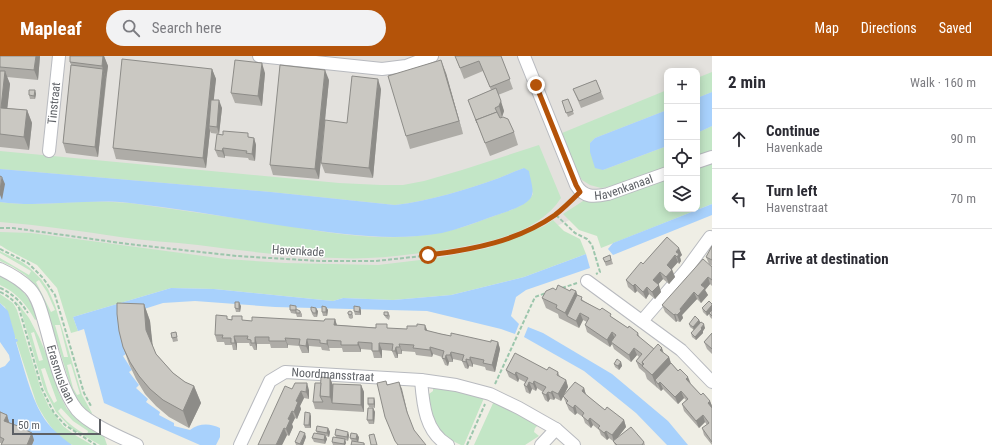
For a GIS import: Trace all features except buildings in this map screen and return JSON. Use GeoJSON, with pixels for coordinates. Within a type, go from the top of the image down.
{"type":"FeatureCollection","features":[{"type":"Feature","properties":{"kind":"street","name":"Tinstraat"},"geometry":{"type":"LineString","coordinates":[[49,151],[59,56]]}},
{"type":"Feature","properties":{"kind":"street"},"geometry":{"type":"LineString","coordinates":[[259,56],[351,61],[382,69],[406,66],[432,56]]}},
{"type":"Feature","properties":{"kind":"street"},"geometry":{"type":"LineString","coordinates":[[524,56],[580,192]]}},
{"type":"Feature","properties":{"kind":"street"},"geometry":{"type":"LineString","coordinates":[[700,161],[712,157]]}},
{"type":"Feature","properties":{"kind":"street","name":"Havenkanaal"},"geometry":{"type":"LineString","coordinates":[[580,192],[592,196],[608,194],[664,174]]}},
{"type":"Feature","properties":{"kind":"street"},"geometry":{"type":"LineString","coordinates":[[642,321],[686,270],[710,237]]}},
{"type":"Feature","properties":{"kind":"street","name":"Erasmuslaan"},"geometry":{"type":"LineString","coordinates":[[0,269],[16,276],[31,290],[40,308],[64,386],[70,401],[78,412],[113,440],[137,445]]}},
{"type":"Feature","properties":{"kind":"street"},"geometry":{"type":"LineString","coordinates":[[587,281],[681,350],[712,382]]}},
{"type":"Feature","properties":{"kind":"street","name":"Noordmansstraat"},"geometry":{"type":"LineString","coordinates":[[240,445],[270,381],[285,372],[421,380],[456,385],[490,394],[556,429],[574,445]]}},
{"type":"Feature","properties":{"kind":"street"},"geometry":{"type":"LineString","coordinates":[[421,380],[427,421],[441,441],[448,445]]}},
{"type":"Feature","properties":{"kind":"street"},"geometry":{"type":"LineString","coordinates":[[541,445],[556,429]]}},
{"type":"Feature","properties":{"kind":"path","name":"Havenkade"},"geometry":{"type":"LineString","coordinates":[[0,228],[13,228],[128,244],[238,256],[320,261],[376,261],[441,254],[486,246],[531,230],[556,214],[580,192]]}},
{"type":"Feature","properties":{"kind":"path"},"geometry":{"type":"LineString","coordinates":[[556,214],[574,233],[587,239],[592,244],[600,272],[587,281],[561,288]]}},
{"type":"Feature","properties":{"kind":"path"},"geometry":{"type":"LineString","coordinates":[[0,248],[28,263],[43,278],[55,295],[84,393],[94,411]]}},
{"type":"Feature","properties":{"kind":"path"},"geometry":{"type":"LineString","coordinates":[[0,288],[9,292],[23,305],[31,317]]}},
{"type":"Feature","properties":{"kind":"path"},"geometry":{"type":"LineString","coordinates":[[0,292],[15,302],[19,308],[42,389],[54,413],[65,425],[96,445]]}},
{"type":"Feature","properties":{"kind":"path"},"geometry":{"type":"LineString","coordinates":[[467,445],[535,297],[548,292]]}},
{"type":"Feature","properties":{"kind":"shaded area"},"geometry":{"type":"Polygon","coordinates":[[[0,56],[712,56],[712,155],[700,161],[700,68],[664,68],[664,177],[435,281],[26,246],[0,246],[0,56]]]}},
{"type":"Feature","properties":{"kind":"green space"},"geometry":{"type":"Polygon","coordinates":[[[712,72],[712,92],[700,97],[700,77],[712,72]]]}},
{"type":"Feature","properties":{"kind":"green space"},"geometry":{"type":"Polygon","coordinates":[[[664,91],[664,111],[595,138],[590,143],[603,170],[664,147],[664,168],[613,186],[601,188],[590,185],[582,180],[576,170],[562,133],[664,91]]]}},
{"type":"Feature","properties":{"kind":"green space"},"geometry":{"type":"Polygon","coordinates":[[[712,126],[712,151],[700,155],[700,140],[700,132],[712,126]]]}},
{"type":"Feature","properties":{"kind":"green space"},"geometry":{"type":"Polygon","coordinates":[[[539,145],[561,198],[552,210],[528,227],[499,239],[469,246],[396,256],[337,258],[140,240],[45,226],[0,222],[0,202],[31,204],[105,202],[130,203],[339,234],[380,237],[422,235],[449,231],[468,225],[510,210],[526,202],[533,194],[524,168],[499,178],[447,194],[421,201],[395,205],[271,192],[0,169],[0,151],[339,183],[403,185],[424,181],[462,170],[539,145]]]}},
{"type":"Feature","properties":{"kind":"green space"},"geometry":{"type":"Polygon","coordinates":[[[712,163],[712,204],[700,209],[700,176],[700,167],[712,163]]]}},
{"type":"Feature","properties":{"kind":"green space"},"geometry":{"type":"Polygon","coordinates":[[[664,180],[664,212],[692,212],[601,248],[597,236],[579,230],[563,214],[583,201],[602,202],[664,180]]]}},
{"type":"Feature","properties":{"kind":"green space"},"geometry":{"type":"Polygon","coordinates":[[[553,220],[564,231],[580,239],[586,254],[524,277],[451,295],[393,300],[343,298],[333,301],[214,289],[171,288],[73,317],[78,331],[71,333],[57,288],[37,265],[0,245],[0,232],[31,233],[226,259],[285,263],[378,265],[437,258],[488,248],[544,226],[553,220]]]}},
{"type":"Feature","properties":{"kind":"green space"},"geometry":{"type":"Polygon","coordinates":[[[0,251],[22,262],[30,268],[48,289],[55,305],[82,395],[92,414],[81,405],[73,393],[43,298],[36,286],[25,275],[0,261],[0,258],[29,275],[31,271],[0,253],[0,251]],[[39,280],[36,282],[51,312],[55,310],[47,292],[39,280]],[[55,325],[64,357],[68,357],[60,325],[55,325]],[[71,364],[67,365],[73,388],[77,395],[80,394],[71,364]]]}},
{"type":"Feature","properties":{"kind":"green space"},"geometry":{"type":"Polygon","coordinates":[[[0,275],[24,292],[35,311],[37,319],[35,320],[25,304],[16,295],[0,285],[0,275]]]}},
{"type":"Feature","properties":{"kind":"green space"},"geometry":{"type":"Polygon","coordinates":[[[0,294],[13,303],[17,310],[41,390],[49,407],[63,426],[92,445],[73,445],[68,443],[56,433],[42,413],[36,402],[5,307],[0,303],[0,294]]]}},
{"type":"Feature","properties":{"kind":"green space"},"geometry":{"type":"Polygon","coordinates":[[[16,301],[29,318],[39,337],[51,365],[59,393],[67,409],[83,424],[104,436],[107,445],[100,445],[72,429],[56,412],[44,389],[21,311],[16,301]],[[34,332],[31,333],[39,361],[43,360],[34,332]],[[45,368],[41,369],[48,392],[54,403],[57,401],[45,368]],[[61,408],[58,411],[78,430],[87,435],[88,431],[73,421],[61,408]]]}},
{"type":"Feature","properties":{"kind":"green space"},"geometry":{"type":"Polygon","coordinates":[[[433,385],[484,398],[464,445],[461,445],[445,435],[436,424],[426,393],[429,394],[433,391],[433,385]]]}},
{"type":"Feature","properties":{"kind":"green space"},"geometry":{"type":"Polygon","coordinates":[[[494,401],[538,425],[534,432],[539,436],[525,445],[474,445],[494,401]]]}},
{"type":"Feature","properties":{"kind":"water"},"geometry":{"type":"Polygon","coordinates":[[[712,92],[712,126],[700,132],[700,104],[700,97],[712,92]]]}},
{"type":"Feature","properties":{"kind":"water"},"geometry":{"type":"Polygon","coordinates":[[[664,111],[664,147],[603,170],[595,168],[590,152],[590,143],[595,138],[664,111]]]}},
{"type":"Feature","properties":{"kind":"water"},"geometry":{"type":"Polygon","coordinates":[[[524,168],[529,171],[532,187],[532,195],[526,203],[473,224],[442,233],[423,236],[385,237],[329,232],[130,203],[97,202],[16,204],[0,202],[0,169],[271,192],[395,205],[421,201],[447,194],[499,178],[524,168]]]}},
{"type":"Feature","properties":{"kind":"water"},"geometry":{"type":"Polygon","coordinates":[[[712,204],[712,215],[613,255],[608,249],[613,243],[692,212],[700,212],[700,209],[712,204]]]}},
{"type":"Feature","properties":{"kind":"water"},"geometry":{"type":"Polygon","coordinates":[[[586,254],[590,268],[526,290],[516,297],[511,316],[519,324],[515,334],[501,329],[427,311],[275,307],[195,301],[163,303],[122,316],[121,339],[126,354],[123,356],[132,370],[129,372],[139,385],[136,388],[148,399],[146,402],[160,412],[159,415],[174,423],[174,426],[190,430],[205,424],[220,428],[220,437],[216,445],[200,445],[104,403],[84,329],[78,331],[73,317],[171,288],[214,289],[333,301],[343,298],[393,300],[451,295],[524,277],[586,254]]]}},
{"type":"Feature","properties":{"kind":"water"},"geometry":{"type":"Polygon","coordinates":[[[0,303],[8,311],[15,339],[18,341],[16,342],[27,379],[38,407],[52,428],[72,445],[32,445],[34,440],[0,416],[0,368],[5,366],[10,360],[9,355],[0,342],[0,303]]]}},
{"type":"Feature","properties":{"kind":"water"},"geometry":{"type":"Polygon","coordinates":[[[528,327],[543,333],[612,374],[668,421],[688,445],[667,445],[636,413],[584,371],[524,337],[528,327]]]}},
{"type":"Feature","properties":{"kind":"route"},"geometry":{"type":"LineString","coordinates":[[428,255],[486,246],[531,230],[556,214],[580,192],[536,85]]}}]}
